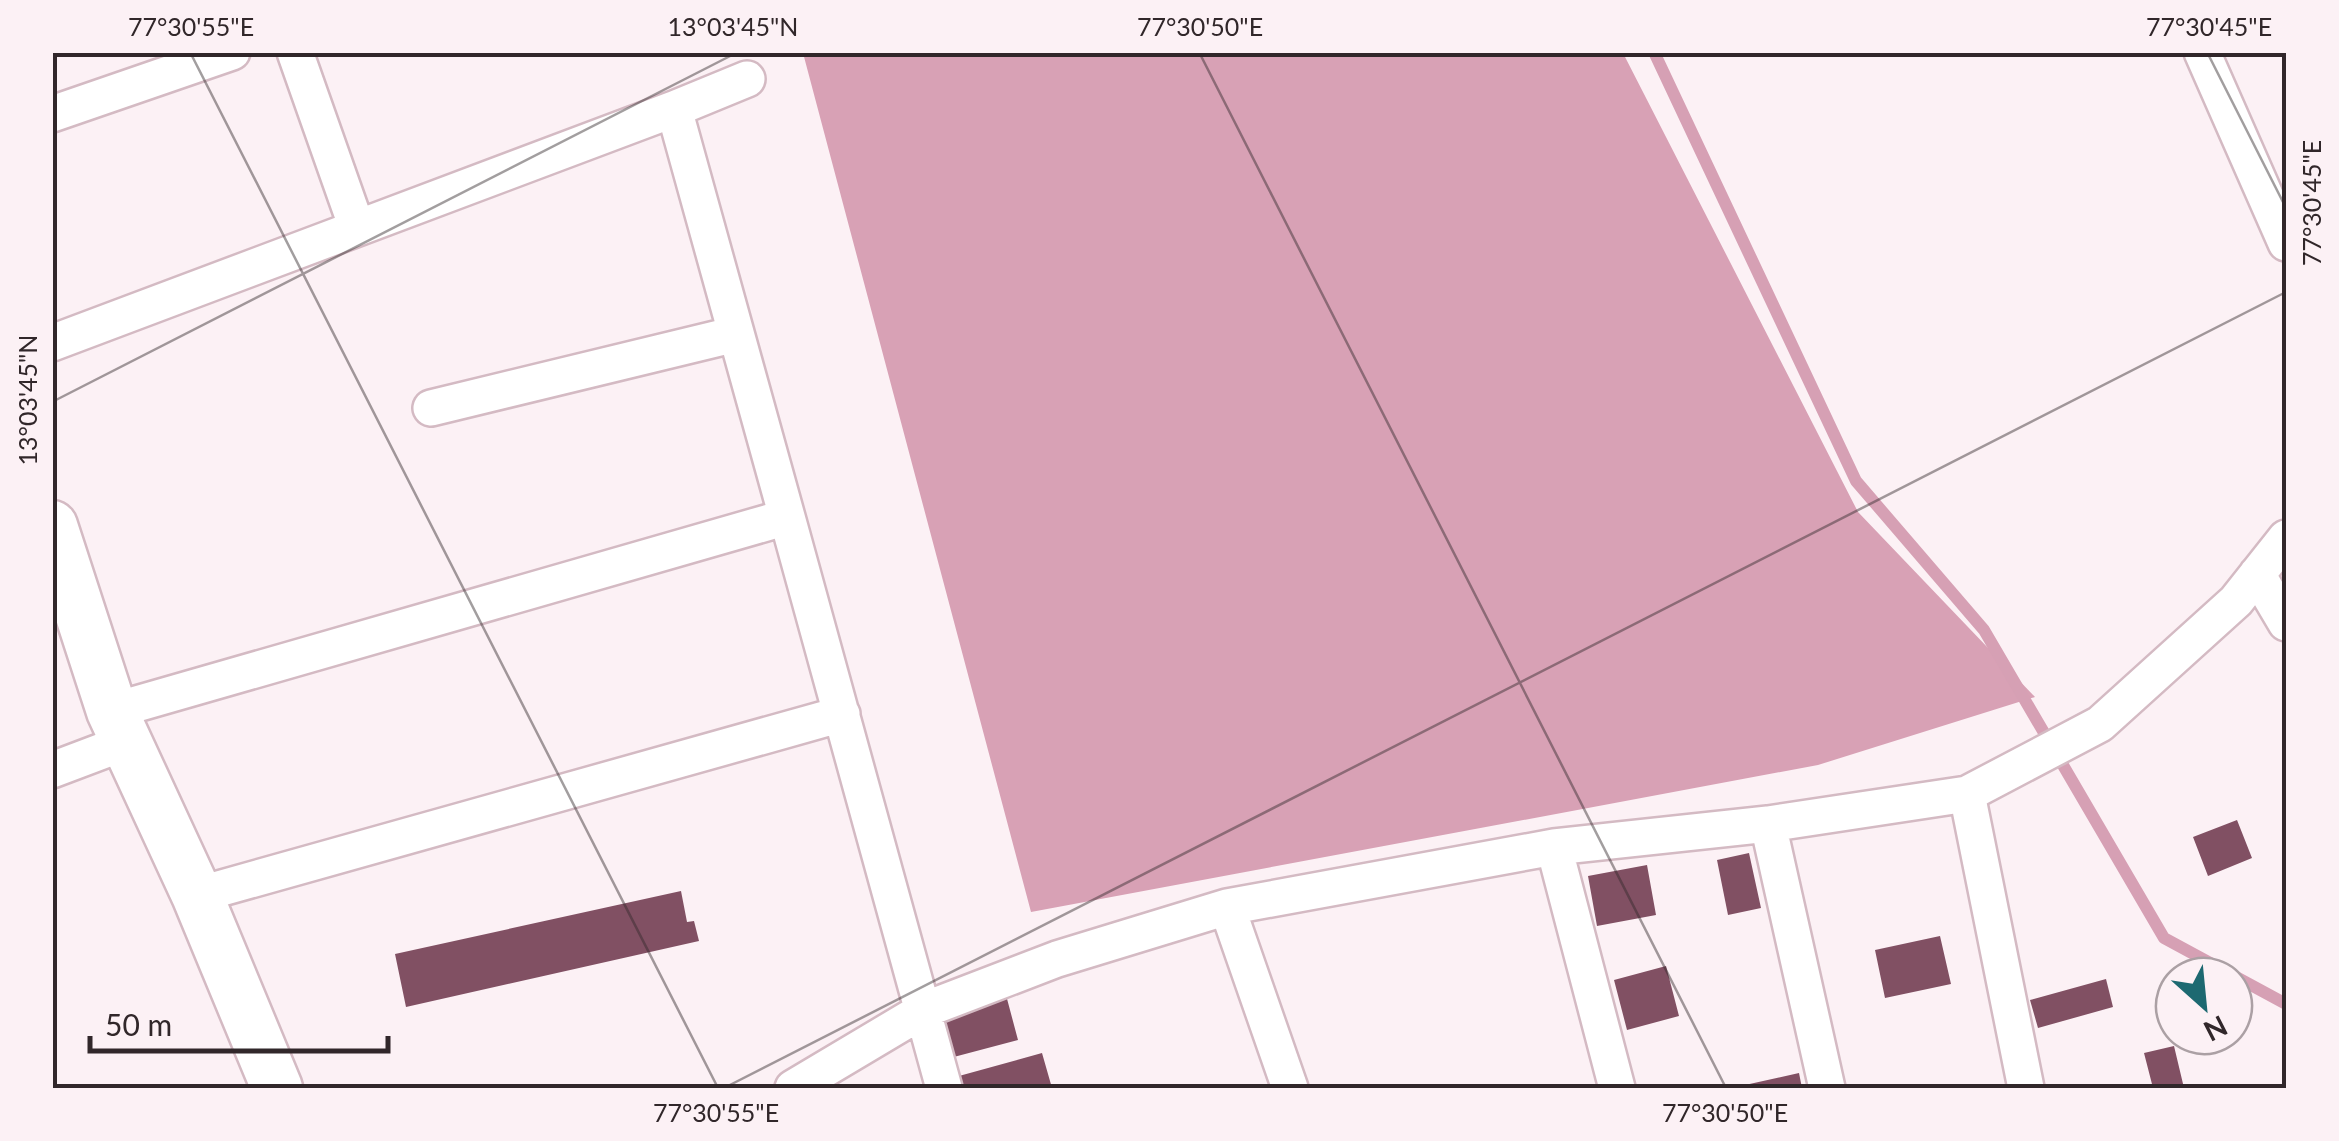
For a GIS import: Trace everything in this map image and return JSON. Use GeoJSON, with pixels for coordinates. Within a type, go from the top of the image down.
{"type":"FeatureCollection","features":[{"type":"Feature","properties":{"kind":"street"},"geometry":{"type":"LineString","coordinates":[[52,114],[232,52]]}},
{"type":"Feature","properties":{"kind":"street"},"geometry":{"type":"LineString","coordinates":[[295,52],[358,228]]}},
{"type":"Feature","properties":{"kind":"street"},"geometry":{"type":"LineString","coordinates":[[2202,52],[2286,243]]}},
{"type":"Feature","properties":{"kind":"street"},"geometry":{"type":"LineString","coordinates":[[52,343],[746,79]]}},
{"type":"Feature","properties":{"kind":"street"},"geometry":{"type":"LineString","coordinates":[[674,108],[944,1088]]}},
{"type":"Feature","properties":{"kind":"street"},"geometry":{"type":"LineString","coordinates":[[430,408],[736,334]]}},
{"type":"Feature","properties":{"kind":"street"},"geometry":{"type":"LineString","coordinates":[[52,770],[119,727],[787,517]]}},
{"type":"Feature","properties":{"kind":"street"},"geometry":{"type":"LineString","coordinates":[[52,526],[119,727],[197,895],[278,1088]]}},
{"type":"Feature","properties":{"kind":"street"},"geometry":{"type":"LineString","coordinates":[[793,1088],[924,1010],[1058,959],[1226,907],[1554,847],[1768,824],[1967,794],[2100,724],[2236,601],[2286,538]]}},
{"type":"Feature","properties":{"kind":"street"},"geometry":{"type":"LineString","coordinates":[[2257,574],[2286,623]]}},
{"type":"Feature","properties":{"kind":"street"},"geometry":{"type":"LineString","coordinates":[[197,895],[842,714]]}},
{"type":"Feature","properties":{"kind":"street"},"geometry":{"type":"LineString","coordinates":[[1967,794],[2026,1088]]}},
{"type":"Feature","properties":{"kind":"street"},"geometry":{"type":"LineString","coordinates":[[1768,824],[1826,1088]]}},
{"type":"Feature","properties":{"kind":"street"},"geometry":{"type":"LineString","coordinates":[[1554,847],[1617,1088]]}},
{"type":"Feature","properties":{"kind":"street"},"geometry":{"type":"LineString","coordinates":[[1226,907],[1290,1088]]}},
{"type":"Feature","properties":{"kind":"shaded area"},"geometry":{"type":"Polygon","coordinates":[[[803,53],[1623,53],[1858,512],[2035,697],[1818,765],[1031,912],[803,53]]]}},
{"type":"Feature","properties":{"kind":"building"},"geometry":{"type":"Polygon","coordinates":[[[2237,820],[2252,858],[2208,876],[2193,837],[2237,820]]]}},
{"type":"Feature","properties":{"kind":"building"},"geometry":{"type":"Polygon","coordinates":[[[1749,853],[1761,908],[1728,915],[1717,860],[1749,853]]]}},
{"type":"Feature","properties":{"kind":"building"},"geometry":{"type":"Polygon","coordinates":[[[1647,865],[1656,915],[1597,926],[1588,876],[1647,865]]]}},
{"type":"Feature","properties":{"kind":"building"},"geometry":{"type":"Polygon","coordinates":[[[681,891],[687,922],[694,921],[699,941],[406,1007],[395,954],[681,891]]]}},
{"type":"Feature","properties":{"kind":"building"},"geometry":{"type":"Polygon","coordinates":[[[1940,936],[1951,984],[1885,998],[1875,950],[1940,936]]]}},
{"type":"Feature","properties":{"kind":"building"},"geometry":{"type":"Polygon","coordinates":[[[1666,966],[1679,1016],[1627,1030],[1614,980],[1666,966]]]}},
{"type":"Feature","properties":{"kind":"building"},"geometry":{"type":"Polygon","coordinates":[[[2106,979],[2113,1007],[2038,1028],[2030,1000],[2106,979]]]}},
{"type":"Feature","properties":{"kind":"building"},"geometry":{"type":"Polygon","coordinates":[[[1006,995],[1018,1040],[950,1058],[938,1014],[1006,995]]]}},
{"type":"Feature","properties":{"kind":"building"},"geometry":{"type":"Polygon","coordinates":[[[2154,1051],[2154,1056],[2176,1056],[2184,1088],[2153,1088],[2144,1053],[2154,1051]]]}},
{"type":"Feature","properties":{"kind":"building"},"geometry":{"type":"Polygon","coordinates":[[[1042,1053],[1052,1088],[962,1088],[959,1076],[1042,1053]]]}},
{"type":"Feature","properties":{"kind":"building"},"geometry":{"type":"Polygon","coordinates":[[[1799,1073],[1802,1088],[1736,1087],[1799,1073]]]}},
{"type":"Feature","properties":{"kind":"waterway"},"geometry":{"type":"LineString","coordinates":[[1654,52],[1856,481],[1984,630],[2164,938],[2286,1004]]}}]}
